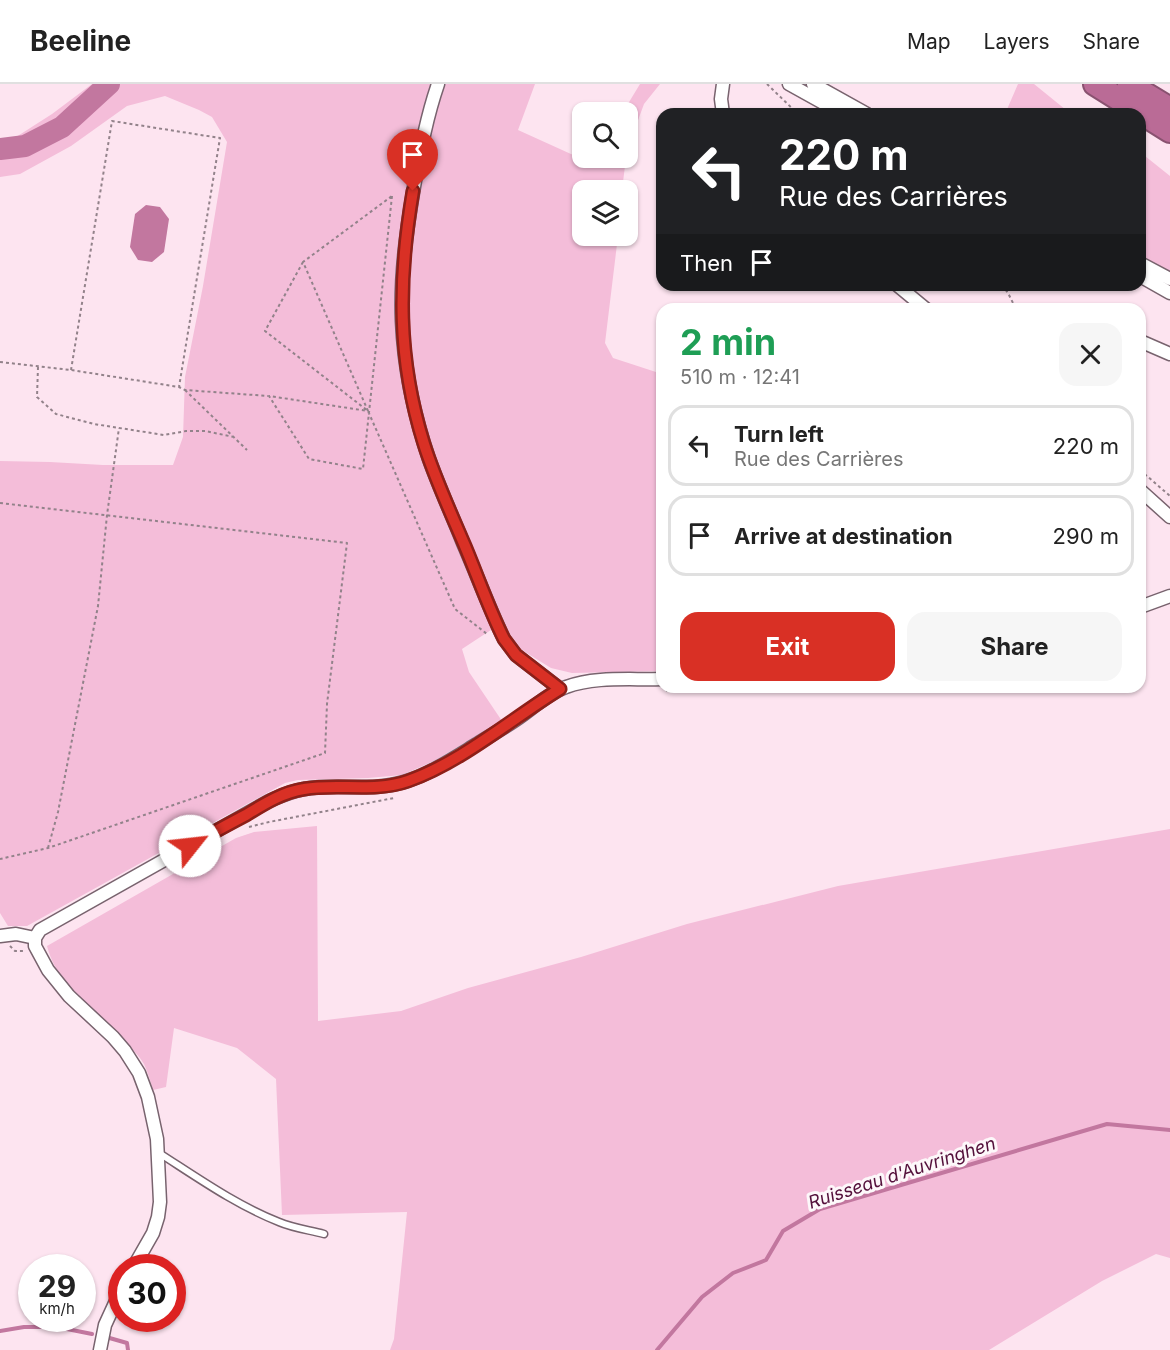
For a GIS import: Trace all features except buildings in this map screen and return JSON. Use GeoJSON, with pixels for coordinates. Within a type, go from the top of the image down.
{"type":"FeatureCollection","features":[{"type":"Feature","properties":{"kind":"highway"},"geometry":{"type":"LineString","coordinates":[[1095,84],[1134,108]]}},
{"type":"Feature","properties":{"kind":"highway"},"geometry":{"type":"LineString","coordinates":[[1130,84],[1170,109]]}},
{"type":"Feature","properties":{"kind":"highway"},"geometry":{"type":"LineString","coordinates":[[1146,115],[1170,130]]}},
{"type":"Feature","properties":{"kind":"street"},"geometry":{"type":"LineString","coordinates":[[438,84],[424,132],[409,215],[403,267],[403,335],[413,401],[434,472],[504,639],[516,655],[560,689]]}},
{"type":"Feature","properties":{"kind":"street"},"geometry":{"type":"LineString","coordinates":[[722,108],[723,84]]}},
{"type":"Feature","properties":{"kind":"street"},"geometry":{"type":"LineString","coordinates":[[789,84],[832,108]]}},
{"type":"Feature","properties":{"kind":"street"},"geometry":{"type":"LineString","coordinates":[[813,84],[856,108]]}},
{"type":"Feature","properties":{"kind":"street"},"geometry":{"type":"LineString","coordinates":[[1146,266],[1170,279]]}},
{"type":"Feature","properties":{"kind":"street"},"geometry":{"type":"LineString","coordinates":[[1146,279],[1170,293]]}},
{"type":"Feature","properties":{"kind":"street"},"geometry":{"type":"LineString","coordinates":[[904,291],[919,303]]}},
{"type":"Feature","properties":{"kind":"street"},"geometry":{"type":"LineString","coordinates":[[1146,344],[1170,354]]}},
{"type":"Feature","properties":{"kind":"street"},"geometry":{"type":"LineString","coordinates":[[1146,495],[1170,517]]}},
{"type":"Feature","properties":{"kind":"street"},"geometry":{"type":"LineString","coordinates":[[1146,605],[1170,596]]}},
{"type":"Feature","properties":{"kind":"street"},"geometry":{"type":"LineString","coordinates":[[142,1254],[149,1242],[158,1217],[160,1202],[159,1153],[154,1116],[135,1065],[113,1037],[56,982],[36,950],[35,938],[40,930],[277,798],[304,789],[380,787],[410,780],[464,752],[560,689],[590,682],[656,679]]}},
{"type":"Feature","properties":{"kind":"street"},"geometry":{"type":"LineString","coordinates":[[0,936],[16,934],[35,938]]}},
{"type":"Feature","properties":{"kind":"street"},"geometry":{"type":"LineString","coordinates":[[100,1350],[108,1318]]}},
{"type":"Feature","properties":{"kind":"lane"},"geometry":{"type":"LineString","coordinates":[[159,1153],[224,1194],[280,1223],[324,1234]]}},
{"type":"Feature","properties":{"kind":"path"},"geometry":{"type":"LineString","coordinates":[[767,84],[792,108]]}},
{"type":"Feature","properties":{"kind":"path"},"geometry":{"type":"LineString","coordinates":[[71,370],[112,120],[220,138],[179,387]]}},
{"type":"Feature","properties":{"kind":"path"},"geometry":{"type":"LineString","coordinates":[[269,396],[309,459],[363,469],[392,196],[303,262],[265,331],[368,411]]}},
{"type":"Feature","properties":{"kind":"path"},"geometry":{"type":"LineString","coordinates":[[303,262],[455,609],[490,636]]}},
{"type":"Feature","properties":{"kind":"path"},"geometry":{"type":"LineString","coordinates":[[0,362],[71,370],[179,387],[185,390],[248,450]]}},
{"type":"Feature","properties":{"kind":"path"},"geometry":{"type":"LineString","coordinates":[[38,367],[37,397],[56,414],[94,424],[164,435],[186,431],[205,431],[234,437]]}},
{"type":"Feature","properties":{"kind":"path"},"geometry":{"type":"LineString","coordinates":[[185,390],[269,396],[368,411]]}},
{"type":"Feature","properties":{"kind":"path"},"geometry":{"type":"LineString","coordinates":[[48,848],[61,800],[98,606],[119,428]]}},
{"type":"Feature","properties":{"kind":"path"},"geometry":{"type":"LineString","coordinates":[[1146,475],[1170,496]]}},
{"type":"Feature","properties":{"kind":"path"},"geometry":{"type":"LineString","coordinates":[[0,503],[347,543],[327,704],[325,753],[48,848],[0,859]]}},
{"type":"Feature","properties":{"kind":"shaded area"},"geometry":{"type":"Polygon","coordinates":[[[92,84],[535,84],[518,130],[572,154],[572,168],[625,168],[623,180],[572,180],[572,246],[617,246],[605,343],[613,358],[656,372],[656,671],[572,673],[551,668],[512,644],[494,628],[462,649],[469,672],[502,721],[434,761],[402,775],[298,780],[285,783],[27,926],[8,926],[0,913],[0,461],[173,465],[183,437],[185,377],[227,142],[212,117],[165,96],[127,106],[71,146],[20,174],[0,177],[0,140],[13,139],[92,84]]]}},
{"type":"Feature","properties":{"kind":"shaded area"},"geometry":{"type":"Polygon","coordinates":[[[640,84],[660,84],[644,104],[638,120],[638,102],[629,102],[640,84]]]}},
{"type":"Feature","properties":{"kind":"shaded area"},"geometry":{"type":"Polygon","coordinates":[[[1018,84],[1034,84],[1064,108],[1008,108],[1018,84]]]}},
{"type":"Feature","properties":{"kind":"shaded area"},"geometry":{"type":"Polygon","coordinates":[[[1146,157],[1170,176],[1170,272],[1146,258],[1146,157]]]}},
{"type":"Feature","properties":{"kind":"shaded area"},"geometry":{"type":"Polygon","coordinates":[[[146,205],[160,207],[169,219],[164,252],[152,262],[138,260],[130,247],[135,214],[146,205]]]}},
{"type":"Feature","properties":{"kind":"shaded area"},"geometry":{"type":"Polygon","coordinates":[[[317,826],[318,1021],[401,1011],[468,988],[581,957],[687,924],[838,886],[1170,829],[1170,1258],[1156,1254],[1102,1281],[989,1350],[390,1350],[394,1339],[407,1212],[282,1215],[276,1079],[237,1048],[174,1028],[166,1087],[153,1090],[141,1059],[70,988],[52,961],[47,946],[236,838],[254,832],[317,826]]]}},
{"type":"Feature","properties":{"kind":"waterway"},"geometry":{"type":"LineString","coordinates":[[0,149],[25,146],[62,127],[109,84]]}},
{"type":"Feature","properties":{"kind":"waterway","name":"Ruisseau d'Auvringhen"},"geometry":{"type":"LineString","coordinates":[[657,1350],[702,1297],[733,1273],[766,1260],[783,1231],[820,1209],[1107,1124],[1170,1130]]}},
{"type":"Feature","properties":{"kind":"waterway","name":"Ruisseau d'Auvringhen"},"geometry":{"type":"LineString","coordinates":[[0,1331],[24,1327],[57,1327],[92,1334]]}},
{"type":"Feature","properties":{"kind":"waterway","name":"Ruisseau d'Auvringhen"},"geometry":{"type":"LineString","coordinates":[[106,1337],[127,1343],[128,1350]]}},
{"type":"Feature","properties":{"kind":"route"},"geometry":{"type":"LineString","coordinates":[[190,846],[269,801],[292,792],[311,788],[388,786],[418,777],[464,752],[560,689],[516,655],[504,639],[424,443],[410,387],[402,322],[402,281],[413,191]]}}]}
